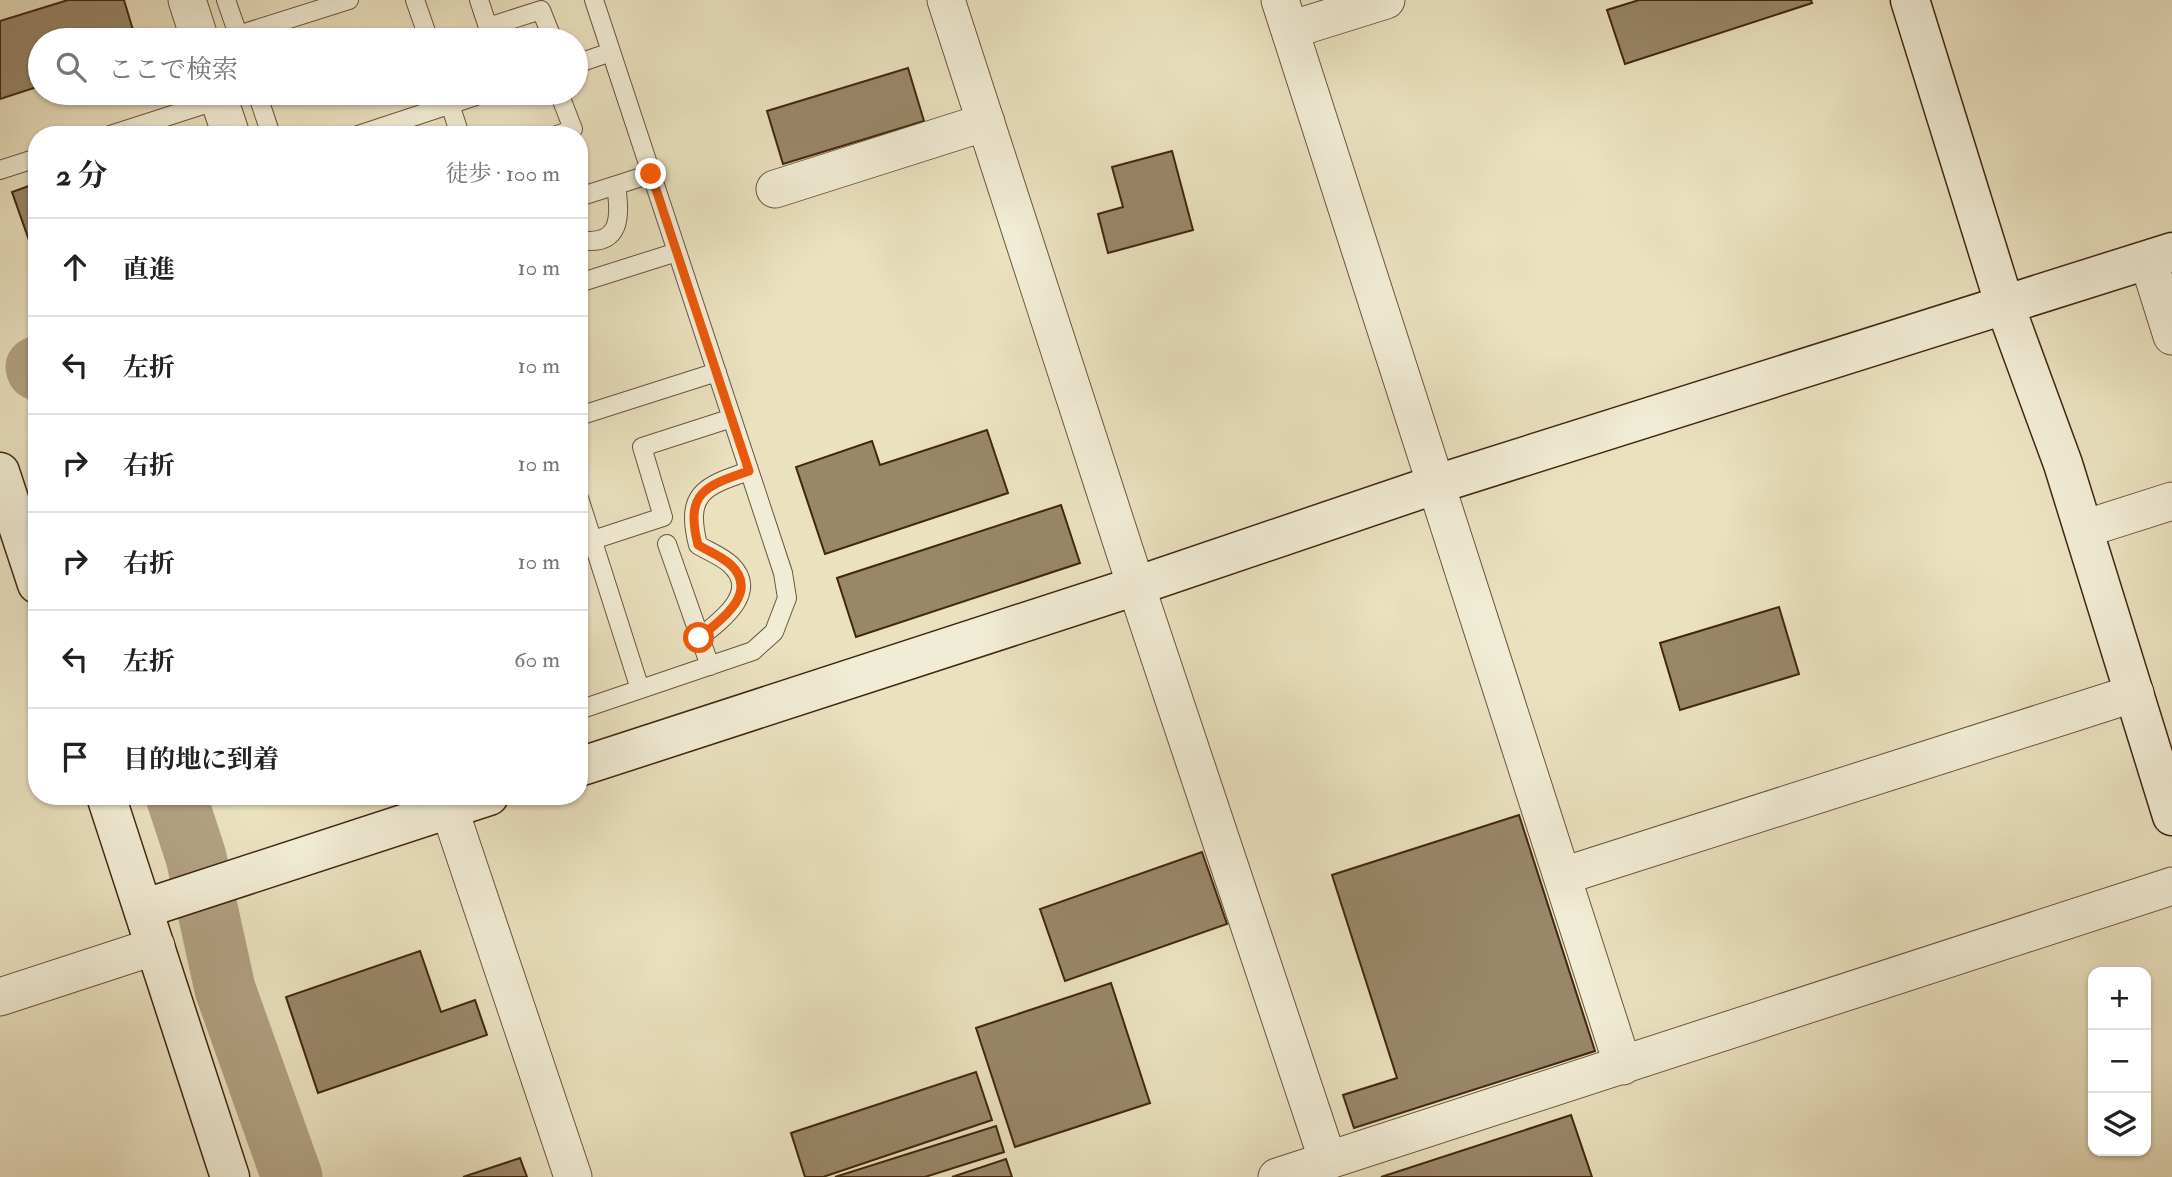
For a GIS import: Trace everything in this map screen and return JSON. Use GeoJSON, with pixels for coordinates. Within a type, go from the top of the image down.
{"type":"FeatureCollection","features":[{"type":"Feature","properties":{"kind":"street"},"geometry":{"type":"LineString","coordinates":[[187,0],[196,28]]}},
{"type":"Feature","properties":{"kind":"street"},"geometry":{"type":"LineString","coordinates":[[946,0],[1136,586],[1328,1161]]}},
{"type":"Feature","properties":{"kind":"street"},"geometry":{"type":"LineString","coordinates":[[1386,0],[1285,15],[1623,1066]]}},
{"type":"Feature","properties":{"kind":"street"},"geometry":{"type":"LineString","coordinates":[[1910,0],[2006,306],[2084,529],[2172,816]]}},
{"type":"Feature","properties":{"kind":"street"},"geometry":{"type":"LineString","coordinates":[[227,105],[230,126]]}},
{"type":"Feature","properties":{"kind":"street"},"geometry":{"type":"LineString","coordinates":[[775,189],[986,122]]}},
{"type":"Feature","properties":{"kind":"street"},"geometry":{"type":"LineString","coordinates":[[588,764],[1136,586],[1437,484],[2160,256],[2172,336]]}},
{"type":"Feature","properties":{"kind":"street"},"geometry":{"type":"LineString","coordinates":[[0,472],[28,557]]}},
{"type":"Feature","properties":{"kind":"street"},"geometry":{"type":"LineString","coordinates":[[2084,529],[2172,501]]}},
{"type":"Feature","properties":{"kind":"street"},"geometry":{"type":"LineString","coordinates":[[1563,876],[2135,693]]}},
{"type":"Feature","properties":{"kind":"street"},"geometry":{"type":"LineString","coordinates":[[109,805],[230,1177]]}},
{"type":"Feature","properties":{"kind":"street"},"geometry":{"type":"LineString","coordinates":[[143,909],[227,883],[442,805]]}},
{"type":"Feature","properties":{"kind":"street"},"geometry":{"type":"LineString","coordinates":[[448,805],[573,1177]]}},
{"type":"Feature","properties":{"kind":"street"},"geometry":{"type":"LineString","coordinates":[[1277,1177],[2172,886]]}},
{"type":"Feature","properties":{"kind":"street"},"geometry":{"type":"LineString","coordinates":[[0,997],[156,946]]}},
{"type":"Feature","properties":{"kind":"lane"},"geometry":{"type":"LineString","coordinates":[[226,0],[236,28]]}},
{"type":"Feature","properties":{"kind":"lane"},"geometry":{"type":"LineString","coordinates":[[268,28],[349,0]]}},
{"type":"Feature","properties":{"kind":"lane"},"geometry":{"type":"LineString","coordinates":[[415,0],[425,28]]}},
{"type":"Feature","properties":{"kind":"lane"},"geometry":{"type":"LineString","coordinates":[[479,0],[488,27],[541,10],[548,28]]}},
{"type":"Feature","properties":{"kind":"lane"},"geometry":{"type":"LineString","coordinates":[[588,707],[753,651],[774,632],[788,598],[783,573],[594,0]]}},
{"type":"Feature","properties":{"kind":"lane"},"geometry":{"type":"LineString","coordinates":[[588,60],[611,52]]}},
{"type":"Feature","properties":{"kind":"lane"},"geometry":{"type":"LineString","coordinates":[[136,126],[197,105]]}},
{"type":"Feature","properties":{"kind":"lane"},"geometry":{"type":"LineString","coordinates":[[261,105],[268,126]]}},
{"type":"Feature","properties":{"kind":"lane"},"geometry":{"type":"LineString","coordinates":[[380,126],[431,105]]}},
{"type":"Feature","properties":{"kind":"lane"},"geometry":{"type":"LineString","coordinates":[[450,105],[457,126]]}},
{"type":"Feature","properties":{"kind":"lane"},"geometry":{"type":"LineString","coordinates":[[564,105],[572,126]]}},
{"type":"Feature","properties":{"kind":"lane"},"geometry":{"type":"LineString","coordinates":[[0,170],[28,161]]}},
{"type":"Feature","properties":{"kind":"lane"},"geometry":{"type":"LineString","coordinates":[[588,194],[651,174]]}},
{"type":"Feature","properties":{"kind":"lane"},"geometry":{"type":"LineString","coordinates":[[588,242],[593,243],[607,237],[617,226],[620,209],[616,186]]}},
{"type":"Feature","properties":{"kind":"lane"},"geometry":{"type":"LineString","coordinates":[[588,280],[677,252]]}},
{"type":"Feature","properties":{"kind":"lane"},"geometry":{"type":"LineString","coordinates":[[588,413],[717,372]]}},
{"type":"Feature","properties":{"kind":"lane"},"geometry":{"type":"LineString","coordinates":[[593,540],[663,517],[642,447],[732,418]]}},
{"type":"Feature","properties":{"kind":"lane"},"geometry":{"type":"LineString","coordinates":[[699,638],[718,623],[739,600],[741,580],[731,565],[698,545],[692,523],[695,503],[715,483],[749,471]]}},
{"type":"Feature","properties":{"kind":"lane"},"geometry":{"type":"LineString","coordinates":[[588,525],[640,690]]}},
{"type":"Feature","properties":{"kind":"lane"},"geometry":{"type":"LineString","coordinates":[[667,544],[710,666]]}},
{"type":"Feature","properties":{"kind":"building"},"geometry":{"type":"Polygon","coordinates":[[[68,0],[124,0],[132,28],[28,28],[28,90],[0,99],[0,21],[68,0]]]}},
{"type":"Feature","properties":{"kind":"building"},"geometry":{"type":"Polygon","coordinates":[[[1639,0],[1811,0],[1812,3],[1625,64],[1607,10],[1639,0]]]}},
{"type":"Feature","properties":{"kind":"building"},"geometry":{"type":"Polygon","coordinates":[[[908,68],[924,121],[783,164],[767,111],[908,68]]]}},
{"type":"Feature","properties":{"kind":"building"},"geometry":{"type":"Polygon","coordinates":[[[1172,151],[1193,230],[1108,253],[1098,214],[1123,207],[1112,167],[1172,151]]]}},
{"type":"Feature","properties":{"kind":"building"},"geometry":{"type":"Polygon","coordinates":[[[28,186],[28,237],[12,192],[28,186]]]}},
{"type":"Feature","properties":{"kind":"building"},"geometry":{"type":"Polygon","coordinates":[[[987,430],[1008,493],[825,554],[796,467],[872,441],[880,465],[987,430]]]}},
{"type":"Feature","properties":{"kind":"building"},"geometry":{"type":"Polygon","coordinates":[[[1061,505],[1080,563],[856,637],[837,578],[1061,505]]]}},
{"type":"Feature","properties":{"kind":"building"},"geometry":{"type":"Polygon","coordinates":[[[1779,607],[1799,674],[1680,710],[1660,643],[1779,607]]]}},
{"type":"Feature","properties":{"kind":"building"},"geometry":{"type":"Polygon","coordinates":[[[1519,815],[1595,1051],[1354,1128],[1343,1095],[1397,1078],[1332,875],[1519,815]]]}},
{"type":"Feature","properties":{"kind":"building"},"geometry":{"type":"Polygon","coordinates":[[[1202,852],[1227,924],[1065,981],[1040,909],[1202,852]]]}},
{"type":"Feature","properties":{"kind":"building"},"geometry":{"type":"Polygon","coordinates":[[[420,951],[441,1012],[475,1000],[487,1035],[318,1093],[286,997],[420,951]]]}},
{"type":"Feature","properties":{"kind":"building"},"geometry":{"type":"Polygon","coordinates":[[[1111,983],[1150,1103],[1015,1147],[976,1028],[1111,983]]]}},
{"type":"Feature","properties":{"kind":"building"},"geometry":{"type":"Polygon","coordinates":[[[976,1072],[992,1120],[823,1177],[805,1177],[791,1133],[976,1072]]]}},
{"type":"Feature","properties":{"kind":"building"},"geometry":{"type":"Polygon","coordinates":[[[1571,1115],[1592,1177],[1381,1177],[1571,1115]]]}},
{"type":"Feature","properties":{"kind":"building"},"geometry":{"type":"Polygon","coordinates":[[[996,1126],[1004,1152],[925,1177],[835,1177],[996,1126]]]}},
{"type":"Feature","properties":{"kind":"building"},"geometry":{"type":"Polygon","coordinates":[[[520,1158],[527,1177],[463,1177],[520,1158]]]}},
{"type":"Feature","properties":{"kind":"building"},"geometry":{"type":"Polygon","coordinates":[[[1006,1159],[1012,1177],[952,1177],[1006,1159]]]}},
{"type":"Feature","properties":{"kind":"waterway"},"geometry":{"type":"LineString","coordinates":[[179,805],[196,857],[225,989],[292,1177]]}},
{"type":"Feature","properties":{"kind":"route"},"geometry":{"type":"LineString","coordinates":[[651,174],[749,471],[715,483],[695,503],[692,523],[698,545],[731,565],[741,580],[739,600],[718,623],[699,638]]}}]}
